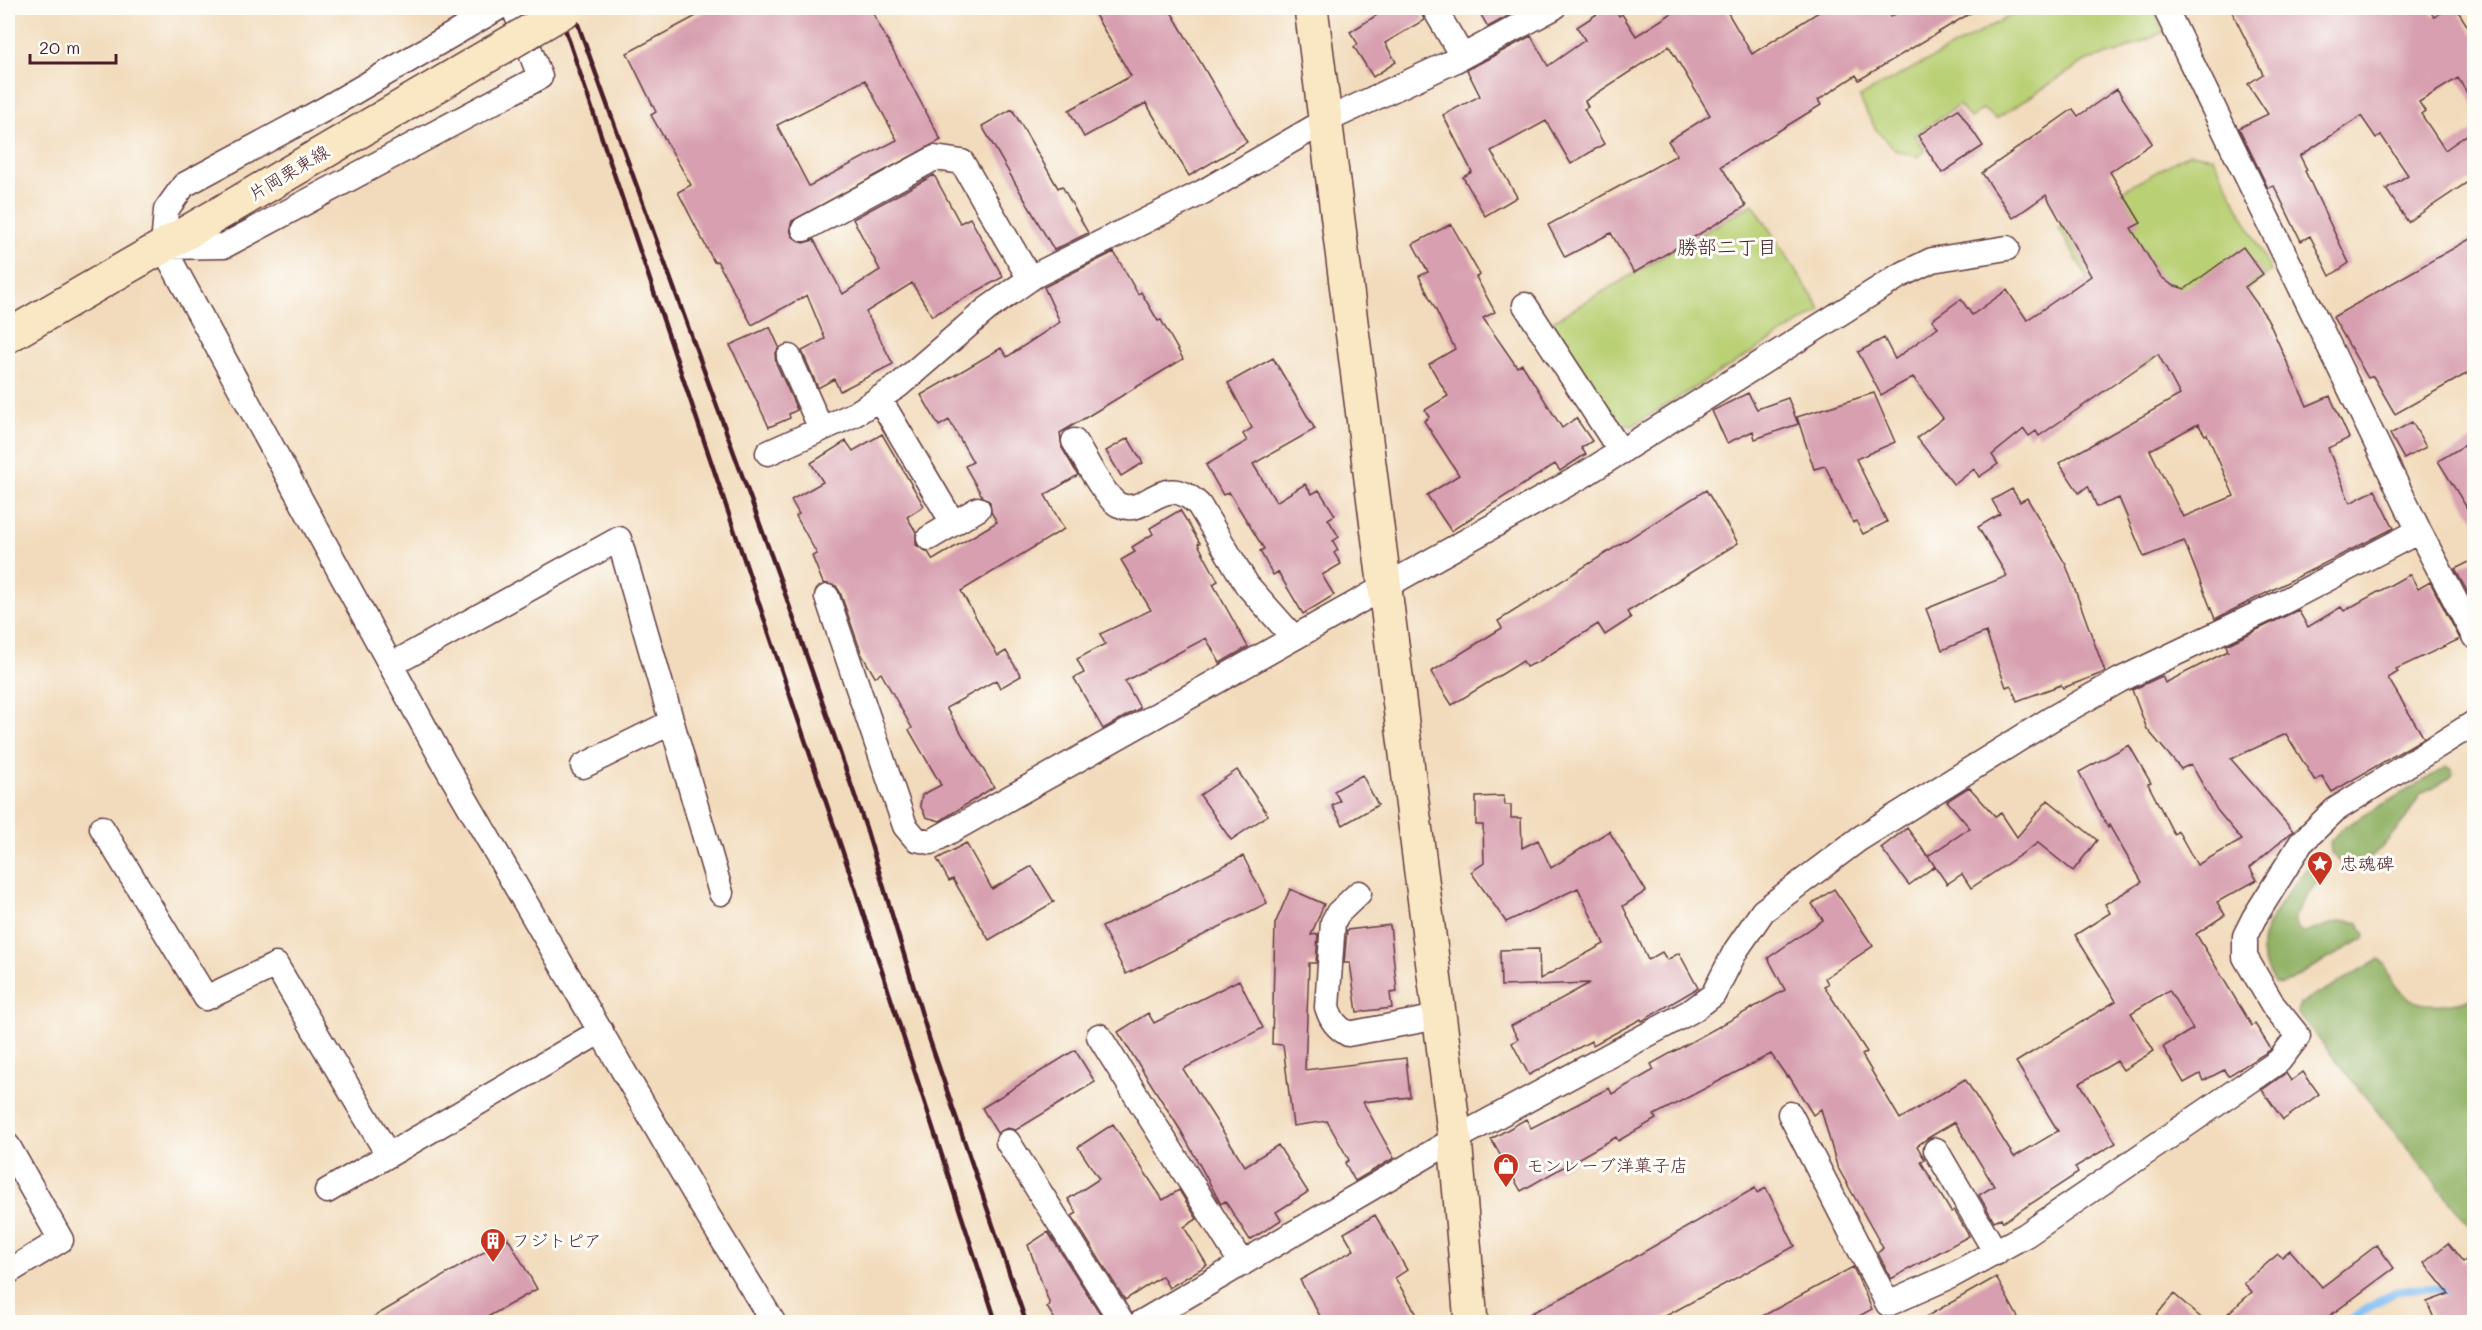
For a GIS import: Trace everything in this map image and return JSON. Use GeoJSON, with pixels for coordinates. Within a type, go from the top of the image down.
{"type":"FeatureCollection","features":[{"type":"Feature","properties":{"kind":"street"},"geometry":{"type":"LineString","coordinates":[[498,8],[323,110],[183,185],[166,210],[163,247],[443,761],[702,1206],[773,1323]]}},
{"type":"Feature","properties":{"kind":"street"},"geometry":{"type":"LineString","coordinates":[[163,247],[224,246],[540,77],[514,8]]}},
{"type":"Feature","properties":{"kind":"street","name":"片岡栗東線"},"geometry":{"type":"LineString","coordinates":[[8,336],[569,8]]}},
{"type":"Feature","properties":{"kind":"street"},"geometry":{"type":"LineString","coordinates":[[1311,8],[1455,1139],[1472,1323]]}},
{"type":"Feature","properties":{"kind":"street"},"geometry":{"type":"LineString","coordinates":[[1434,8],[1462,56]]}},
{"type":"Feature","properties":{"kind":"street"},"geometry":{"type":"LineString","coordinates":[[768,453],[855,414],[898,386],[987,309],[1030,279],[1203,192],[1325,121],[1462,56],[1553,8]]}},
{"type":"Feature","properties":{"kind":"street"},"geometry":{"type":"LineString","coordinates":[[2165,8],[2419,531],[2475,636]]}},
{"type":"Feature","properties":{"kind":"street"},"geometry":{"type":"LineString","coordinates":[[804,229],[934,158],[962,162],[1030,279]]}},
{"type":"Feature","properties":{"kind":"street"},"geometry":{"type":"LineString","coordinates":[[827,597],[905,826],[916,838],[932,842],[1582,476],[1899,276],[1932,260],[2007,248]]}},
{"type":"Feature","properties":{"kind":"street"},"geometry":{"type":"LineString","coordinates":[[1525,305],[1621,452]]}},
{"type":"Feature","properties":{"kind":"street"},"geometry":{"type":"LineString","coordinates":[[789,357],[821,429]]}},
{"type":"Feature","properties":{"kind":"street"},"geometry":{"type":"LineString","coordinates":[[879,398],[953,523]]}},
{"type":"Feature","properties":{"kind":"street"},"geometry":{"type":"LineString","coordinates":[[1074,441],[1110,498],[1119,505],[1129,507],[1167,491],[1190,496],[1199,505],[1247,585],[1294,638]]}},
{"type":"Feature","properties":{"kind":"street"},"geometry":{"type":"LineString","coordinates":[[928,538],[978,509]]}},
{"type":"Feature","properties":{"kind":"street"},"geometry":{"type":"LineString","coordinates":[[1142,1323],[1455,1139],[1693,1010],[1713,995],[1736,951],[1764,911],[1859,839],[1952,779],[2120,680],[2283,602],[2419,531]]}},
{"type":"Feature","properties":{"kind":"street"},"geometry":{"type":"LineString","coordinates":[[391,665],[619,539],[720,893]]}},
{"type":"Feature","properties":{"kind":"street"},"geometry":{"type":"LineString","coordinates":[[583,766],[672,722]]}},
{"type":"Feature","properties":{"kind":"street"},"geometry":{"type":"LineString","coordinates":[[1790,1114],[1888,1304],[1996,1253],[2279,1061],[2298,1036],[2273,1005],[2246,957],[2246,936],[2254,918],[2301,843],[2335,810],[2475,723]]}},
{"type":"Feature","properties":{"kind":"street"},"geometry":{"type":"LineString","coordinates":[[102,828],[206,998],[276,966],[387,1153]]}},
{"type":"Feature","properties":{"kind":"street"},"geometry":{"type":"LineString","coordinates":[[1359,893],[1338,913],[1330,932],[1327,1007],[1330,1017],[1338,1028],[1348,1034],[1439,1017]]}},
{"type":"Feature","properties":{"kind":"street"},"geometry":{"type":"LineString","coordinates":[[327,1191],[387,1153],[601,1031]]}},
{"type":"Feature","properties":{"kind":"street"},"geometry":{"type":"LineString","coordinates":[[1099,1036],[1242,1264]]}},
{"type":"Feature","properties":{"kind":"street"},"geometry":{"type":"LineString","coordinates":[[1008,1142],[1122,1323]]}},
{"type":"Feature","properties":{"kind":"street"},"geometry":{"type":"LineString","coordinates":[[8,1146],[61,1240],[8,1272]]}},
{"type":"Feature","properties":{"kind":"street"},"geometry":{"type":"LineString","coordinates":[[1936,1150],[1996,1253]]}},
{"type":"Feature","properties":{"kind":"green space"},"geometry":{"type":"Polygon","coordinates":[[[2025,8],[2152,8],[2164,32],[2119,52],[2087,60],[1996,119],[1983,109],[1970,118],[1959,105],[1915,135],[1925,151],[1917,157],[1895,150],[1875,128],[1859,97],[2025,8]]]}},
{"type":"Feature","properties":{"kind":"green space"},"geometry":{"type":"Polygon","coordinates":[[[2190,153],[2213,157],[2271,271],[2140,369],[2058,227],[2190,153]]]}},
{"type":"Feature","properties":{"kind":"green space"},"geometry":{"type":"Polygon","coordinates":[[[1753,204],[1821,310],[1632,426],[1617,423],[1551,322],[1753,204]]]}},
{"type":"Feature","properties":{"kind":"green space"},"geometry":{"type":"Polygon","coordinates":[[[2446,767],[2451,769],[2453,774],[2450,778],[2420,795],[2406,818],[2382,847],[2361,865],[2345,866],[2331,853],[2330,842],[2341,829],[2446,767]]]}},
{"type":"Feature","properties":{"kind":"green space"},"geometry":{"type":"Polygon","coordinates":[[[2311,864],[2320,873],[2314,887],[2297,912],[2295,920],[2297,927],[2304,933],[2345,921],[2359,923],[2365,935],[2363,939],[2282,985],[2274,984],[2262,954],[2264,935],[2282,902],[2311,864]]]}},
{"type":"Feature","properties":{"kind":"green space"},"geometry":{"type":"Polygon","coordinates":[[[2378,960],[2384,963],[2399,990],[2408,998],[2419,1003],[2444,1004],[2474,998],[2474,1231],[2297,1012],[2300,1004],[2378,960]]]}},
{"type":"Feature","properties":{"kind":"building"},"geometry":{"type":"Polygon","coordinates":[[[711,8],[870,8],[941,140],[792,221],[790,228],[792,236],[803,243],[814,240],[843,294],[880,270],[853,219],[934,175],[960,223],[970,218],[1003,277],[932,316],[912,283],[866,312],[893,364],[840,391],[834,379],[818,388],[802,351],[825,339],[807,295],[752,325],[717,261],[714,262],[678,192],[691,185],[651,115],[656,112],[627,53],[711,8]],[[865,80],[777,125],[809,186],[897,140],[865,80]]]}},
{"type":"Feature","properties":{"kind":"building"},"geometry":{"type":"Polygon","coordinates":[[[1091,8],[1169,8],[1247,142],[1189,176],[1146,103],[1084,137],[1069,110],[1131,76],[1091,8]]]}},
{"type":"Feature","properties":{"kind":"building"},"geometry":{"type":"Polygon","coordinates":[[[1372,8],[1420,8],[1424,20],[1385,43],[1396,62],[1373,77],[1354,47],[1358,44],[1350,32],[1377,15],[1372,8]]]}},
{"type":"Feature","properties":{"kind":"building"},"geometry":{"type":"Polygon","coordinates":[[[1477,8],[1515,8],[1517,11],[1488,27],[1477,8]]]}},
{"type":"Feature","properties":{"kind":"building"},"geometry":{"type":"Polygon","coordinates":[[[1606,8],[1614,8],[1619,16],[1622,14],[1636,36],[1680,8],[1725,8],[1752,54],[1825,8],[1885,8],[1890,17],[1906,8],[1979,8],[1859,80],[1856,75],[1818,100],[1821,105],[1721,166],[1746,206],[1634,273],[1611,233],[1565,257],[1548,225],[1677,155],[1668,141],[1710,115],[1669,46],[1585,101],[1588,107],[1584,109],[1604,144],[1571,164],[1546,121],[1491,151],[1517,197],[1485,216],[1463,177],[1472,172],[1443,115],[1480,96],[1467,70],[1531,36],[1548,66],[1585,40],[1577,27],[1606,8]]]}},
{"type":"Feature","properties":{"kind":"building"},"geometry":{"type":"Polygon","coordinates":[[[2230,8],[2428,8],[2434,17],[2450,8],[2456,8],[2475,38],[2475,106],[2458,78],[2419,102],[2425,111],[2421,114],[2445,150],[2475,129],[2475,177],[2408,222],[2386,189],[2408,175],[2381,135],[2376,138],[2361,116],[2300,156],[2349,263],[2330,276],[2310,236],[2301,241],[2274,186],[2268,188],[2239,128],[2268,114],[2248,84],[2263,74],[2230,8]]]}},
{"type":"Feature","properties":{"kind":"building"},"geometry":{"type":"Polygon","coordinates":[[[2117,89],[2152,143],[2110,172],[2141,223],[2131,228],[2160,276],[2172,285],[2185,289],[2243,247],[2263,274],[2245,287],[2267,318],[2307,406],[2330,396],[2349,438],[2328,448],[2350,503],[2375,490],[2394,528],[2215,619],[2184,541],[2144,557],[2119,498],[2097,507],[2088,486],[2079,493],[2059,463],[2180,395],[2158,354],[2039,436],[2036,431],[2029,436],[2024,429],[1992,455],[1998,464],[1979,477],[1974,469],[1954,485],[1917,438],[1943,418],[1913,377],[1881,395],[1858,352],[1884,338],[1895,359],[1938,327],[1932,320],[1961,299],[1972,315],[2007,290],[2027,320],[2091,276],[2046,195],[2013,218],[1982,173],[2073,109],[2078,116],[2117,89]],[[2198,424],[2150,450],[2183,517],[2234,496],[2207,434],[2205,435],[2198,424]]]}},
{"type":"Feature","properties":{"kind":"building"},"geometry":{"type":"Polygon","coordinates":[[[1012,109],[1058,188],[1062,186],[1088,233],[1054,250],[982,126],[1012,109]]]}},
{"type":"Feature","properties":{"kind":"building"},"geometry":{"type":"Polygon","coordinates":[[[1958,109],[1983,146],[1942,173],[1918,136],[1958,109]]]}},
{"type":"Feature","properties":{"kind":"building"},"geometry":{"type":"Polygon","coordinates":[[[1451,224],[1480,275],[1476,277],[1495,312],[1483,318],[1517,367],[1522,364],[1562,428],[1576,418],[1592,441],[1581,448],[1586,454],[1560,471],[1555,464],[1451,531],[1427,495],[1459,475],[1424,421],[1429,417],[1425,410],[1448,396],[1429,364],[1455,349],[1419,276],[1428,272],[1413,244],[1451,224]]]}},
{"type":"Feature","properties":{"kind":"building"},"geometry":{"type":"Polygon","coordinates":[[[2475,236],[2475,369],[2395,414],[2373,376],[2368,378],[2333,317],[2475,236]]]}},
{"type":"Feature","properties":{"kind":"building"},"geometry":{"type":"Polygon","coordinates":[[[1114,252],[1138,294],[1141,292],[1158,321],[1161,320],[1183,359],[1060,433],[1062,448],[1078,475],[1045,495],[1064,529],[961,591],[998,656],[1006,651],[1021,676],[1000,688],[996,680],[946,708],[994,787],[940,821],[926,817],[920,805],[922,795],[941,785],[909,730],[912,728],[881,673],[875,677],[862,655],[840,592],[836,586],[823,583],[812,556],[817,554],[796,516],[799,514],[791,500],[823,482],[811,463],[846,441],[853,451],[882,434],[924,506],[907,517],[916,532],[916,545],[928,552],[933,560],[997,522],[991,512],[990,502],[982,496],[965,466],[973,462],[949,420],[939,426],[921,395],[1001,348],[1007,357],[1060,322],[1044,287],[1114,252]]]}},
{"type":"Feature","properties":{"kind":"building"},"geometry":{"type":"Polygon","coordinates":[[[770,327],[779,347],[775,355],[776,363],[797,410],[789,414],[790,418],[769,427],[730,345],[770,327]]]}},
{"type":"Feature","properties":{"kind":"building"},"geometry":{"type":"Polygon","coordinates":[[[1273,358],[1315,429],[1253,464],[1276,502],[1305,484],[1312,494],[1319,490],[1335,515],[1328,519],[1339,537],[1333,541],[1338,550],[1334,553],[1341,564],[1322,575],[1334,595],[1303,614],[1278,572],[1273,575],[1260,551],[1264,549],[1229,492],[1223,495],[1206,465],[1247,441],[1243,434],[1252,428],[1228,383],[1273,358]]]}},
{"type":"Feature","properties":{"kind":"building"},"geometry":{"type":"Polygon","coordinates":[[[1748,393],[1757,409],[1788,398],[1798,424],[1755,439],[1753,431],[1727,443],[1712,411],[1748,393]]]}},
{"type":"Feature","properties":{"kind":"building"},"geometry":{"type":"Polygon","coordinates":[[[1874,393],[1895,442],[1856,459],[1887,522],[1863,534],[1856,521],[1853,523],[1825,466],[1814,469],[1797,417],[1874,393]]]}},
{"type":"Feature","properties":{"kind":"building"},"geometry":{"type":"Polygon","coordinates":[[[2412,422],[2426,447],[2404,459],[2390,434],[2412,422]]]}},
{"type":"Feature","properties":{"kind":"building"},"geometry":{"type":"Polygon","coordinates":[[[1128,438],[1143,463],[1121,476],[1106,451],[1128,438]]]}},
{"type":"Feature","properties":{"kind":"building"},"geometry":{"type":"Polygon","coordinates":[[[2475,439],[2475,521],[2438,461],[2475,439]]]}},
{"type":"Feature","properties":{"kind":"building"},"geometry":{"type":"Polygon","coordinates":[[[2012,489],[2020,502],[2027,498],[2066,565],[2105,672],[2063,688],[2061,685],[2017,701],[2011,685],[2006,687],[1986,632],[1942,650],[1926,609],[2007,576],[1978,527],[2000,514],[1992,500],[2012,489]]]}},
{"type":"Feature","properties":{"kind":"building"},"geometry":{"type":"Polygon","coordinates":[[[1706,490],[1738,543],[1627,612],[1631,618],[1605,635],[1598,624],[1538,662],[1526,667],[1523,661],[1452,705],[1431,672],[1502,628],[1498,621],[1706,490]]]}},
{"type":"Feature","properties":{"kind":"building"},"geometry":{"type":"Polygon","coordinates":[[[1180,510],[1200,543],[1198,544],[1218,581],[1213,584],[1248,647],[1220,663],[1206,638],[1125,681],[1140,708],[1103,729],[1074,678],[1084,673],[1077,659],[1105,644],[1100,634],[1151,610],[1121,560],[1135,552],[1132,547],[1153,534],[1150,528],[1180,510]]]}},
{"type":"Feature","properties":{"kind":"building"},"geometry":{"type":"Polygon","coordinates":[[[2475,559],[2475,606],[2455,569],[2475,559]]]}},
{"type":"Feature","properties":{"kind":"building"},"geometry":{"type":"Polygon","coordinates":[[[2410,574],[2418,589],[2430,582],[2460,639],[2396,669],[2398,672],[2388,678],[2424,738],[2332,792],[2322,776],[2315,781],[2286,734],[2231,759],[2293,831],[2250,868],[2257,880],[2217,902],[2225,915],[2196,934],[2252,1026],[2255,1024],[2271,1049],[2269,1051],[2228,1076],[2224,1070],[2203,1081],[2200,1074],[2184,1083],[2163,1047],[2193,1029],[2169,990],[2131,1013],[2154,1051],[2123,1070],[2117,1061],[2080,1083],[2116,1143],[2075,1167],[2078,1173],[2003,1222],[2001,1218],[1994,1221],[1979,1195],[1994,1186],[1955,1122],[1917,1146],[1925,1160],[1921,1162],[1951,1212],[1954,1210],[1969,1236],[1891,1279],[1878,1253],[1883,1248],[1837,1166],[1821,1109],[1813,1115],[1789,1076],[1787,1077],[1771,1054],[1654,1115],[1656,1119],[1618,1141],[1616,1137],[1521,1191],[1491,1139],[1526,1119],[1531,1128],[1609,1088],[1612,1094],[1654,1070],[1651,1064],[1785,990],[1768,958],[1823,920],[1812,904],[1834,889],[1873,946],[1825,978],[1828,984],[1824,986],[1867,1052],[1862,1055],[1900,1119],[1965,1079],[2014,1157],[2058,1131],[2016,1062],[2116,1001],[2075,935],[2110,913],[2105,904],[2142,882],[2109,825],[2108,828],[2079,772],[2129,745],[2151,783],[2148,784],[2174,834],[2178,831],[2197,865],[2242,840],[2217,810],[2191,764],[2181,769],[2147,729],[2132,690],[2162,676],[2165,683],[2228,651],[2226,645],[2298,610],[2308,627],[2341,607],[2344,611],[2410,574]]]}},
{"type":"Feature","properties":{"kind":"building"},"geometry":{"type":"Polygon","coordinates":[[[1237,770],[1268,815],[1231,840],[1200,795],[1237,770]]]}},
{"type":"Feature","properties":{"kind":"building"},"geometry":{"type":"Polygon","coordinates":[[[1362,775],[1378,805],[1343,825],[1332,806],[1340,801],[1334,791],[1362,775]]]}},
{"type":"Feature","properties":{"kind":"building"},"geometry":{"type":"Polygon","coordinates":[[[1969,787],[1995,816],[2001,813],[2017,837],[2048,800],[2097,840],[2073,871],[2038,843],[1971,888],[1962,874],[1947,884],[1928,856],[1970,828],[1947,801],[1969,787]]]}},
{"type":"Feature","properties":{"kind":"building"},"geometry":{"type":"Polygon","coordinates":[[[1504,796],[1505,805],[1511,805],[1511,818],[1521,818],[1522,848],[1538,840],[1551,868],[1609,831],[1646,891],[1623,906],[1648,960],[1662,952],[1667,960],[1679,953],[1698,988],[1642,1021],[1641,1019],[1593,1045],[1591,1041],[1529,1075],[1512,1043],[1518,1039],[1511,1026],[1590,983],[1501,986],[1500,950],[1539,949],[1540,979],[1604,944],[1578,888],[1506,922],[1471,872],[1484,863],[1483,825],[1476,825],[1476,797],[1504,796]]]}},
{"type":"Feature","properties":{"kind":"building"},"geometry":{"type":"Polygon","coordinates":[[[1907,828],[1935,866],[1909,885],[1881,848],[1907,828]]]}},
{"type":"Feature","properties":{"kind":"building"},"geometry":{"type":"Polygon","coordinates":[[[966,843],[992,889],[1032,866],[1054,902],[989,940],[953,879],[949,881],[937,859],[966,843]]]}},
{"type":"Feature","properties":{"kind":"building"},"geometry":{"type":"Polygon","coordinates":[[[1243,856],[1267,903],[1126,974],[1102,927],[1243,856]]]}},
{"type":"Feature","properties":{"kind":"building"},"geometry":{"type":"Polygon","coordinates":[[[1290,889],[1324,904],[1311,935],[1318,934],[1316,963],[1309,963],[1305,1070],[1406,1058],[1410,1097],[1363,1102],[1394,1158],[1355,1181],[1345,1163],[1349,1160],[1327,1121],[1293,1126],[1283,1045],[1272,1044],[1275,924],[1290,889]]]}},
{"type":"Feature","properties":{"kind":"building"},"geometry":{"type":"Polygon","coordinates":[[[1390,925],[1397,992],[1390,993],[1392,1008],[1357,1012],[1350,963],[1344,963],[1347,930],[1390,925]]]}},
{"type":"Feature","properties":{"kind":"building"},"geometry":{"type":"Polygon","coordinates":[[[1239,980],[1263,1028],[1183,1069],[1245,1166],[1278,1145],[1308,1192],[1276,1212],[1281,1220],[1250,1240],[1225,1201],[1221,1204],[1181,1131],[1118,1032],[1148,1013],[1154,1023],[1239,980]]]}},
{"type":"Feature","properties":{"kind":"building"},"geometry":{"type":"Polygon","coordinates":[[[1075,1050],[1095,1082],[1016,1130],[1007,1128],[997,1133],[982,1108],[1075,1050]]]}},
{"type":"Feature","properties":{"kind":"building"},"geometry":{"type":"Polygon","coordinates":[[[2303,1072],[2319,1094],[2283,1120],[2262,1090],[2286,1073],[2291,1081],[2303,1072]]]}},
{"type":"Feature","properties":{"kind":"building"},"geometry":{"type":"Polygon","coordinates":[[[1113,1124],[1163,1200],[1179,1190],[1197,1219],[1184,1227],[1207,1265],[1169,1288],[1162,1276],[1125,1300],[1072,1216],[1077,1213],[1068,1199],[1099,1179],[1078,1147],[1113,1124]]]}},
{"type":"Feature","properties":{"kind":"building"},"geometry":{"type":"Polygon","coordinates":[[[1755,1188],[1757,1193],[1766,1188],[1795,1246],[1653,1323],[1512,1323],[1581,1288],[1755,1188]]]}},
{"type":"Feature","properties":{"kind":"building"},"geometry":{"type":"Polygon","coordinates":[[[1375,1215],[1407,1270],[1395,1278],[1422,1323],[1324,1323],[1300,1280],[1354,1250],[1344,1233],[1375,1215]]]}},
{"type":"Feature","properties":{"kind":"building"},"geometry":{"type":"Polygon","coordinates":[[[1048,1232],[1101,1315],[1090,1323],[1057,1323],[1047,1307],[1050,1305],[1028,1245],[1048,1232]]]}},
{"type":"Feature","properties":{"kind":"building","name":"フジトピア"},"geometry":{"type":"Polygon","coordinates":[[[508,1238],[537,1289],[477,1323],[363,1323],[508,1238]]]}},
{"type":"Feature","properties":{"kind":"building"},"geometry":{"type":"Polygon","coordinates":[[[2448,1243],[2463,1262],[2475,1253],[2475,1323],[2436,1323],[2427,1302],[2449,1294],[2424,1263],[2448,1243]]]}},
{"type":"Feature","properties":{"kind":"building"},"geometry":{"type":"Polygon","coordinates":[[[2377,1245],[2394,1268],[2320,1323],[2217,1323],[2252,1292],[2244,1283],[2278,1254],[2282,1257],[2290,1250],[2322,1287],[2377,1245]]]}},
{"type":"Feature","properties":{"kind":"building"},"geometry":{"type":"Polygon","coordinates":[[[1853,1267],[1872,1309],[1847,1323],[1750,1323],[1853,1267]]]}},
{"type":"Feature","properties":{"kind":"building"},"geometry":{"type":"Polygon","coordinates":[[[1996,1277],[2021,1323],[1915,1323],[1996,1277]]]}},
{"type":"Feature","properties":{"kind":"building"},"geometry":{"type":"Polygon","coordinates":[[[2174,1294],[2207,1323],[2150,1323],[2174,1294]]]}},
{"type":"Feature","properties":{"kind":"waterway"},"geometry":{"type":"LineString","coordinates":[[2349,1322],[2397,1292],[2422,1288],[2454,1292]]}},
{"type":"Feature","properties":{"kind":"railway"},"geometry":{"type":"LineString","coordinates":[[558,8],[854,885],[996,1322]]}},
{"type":"Feature","properties":{"kind":"railway"},"geometry":{"type":"LineString","coordinates":[[572,8],[782,585],[866,828],[929,1038],[1026,1322]]}},
{"type":"Feature","properties":{"kind":"place","name":"忠魂碑"},"geometry":{"type":"Point","coordinates":[2320,887]}},
{"type":"Feature","properties":{"kind":"place","name":"モンレーブ洋菓子店"},"geometry":{"type":"Point","coordinates":[1506,1189]}},
{"type":"Feature","properties":{"kind":"place","name":"フジトピア"},"geometry":{"type":"Point","coordinates":[493,1264]}},
{"type":"Feature","properties":{"kind":"district","name":"勝部二丁目"},"geometry":{"type":"Point","coordinates":[1727,247]}}]}
